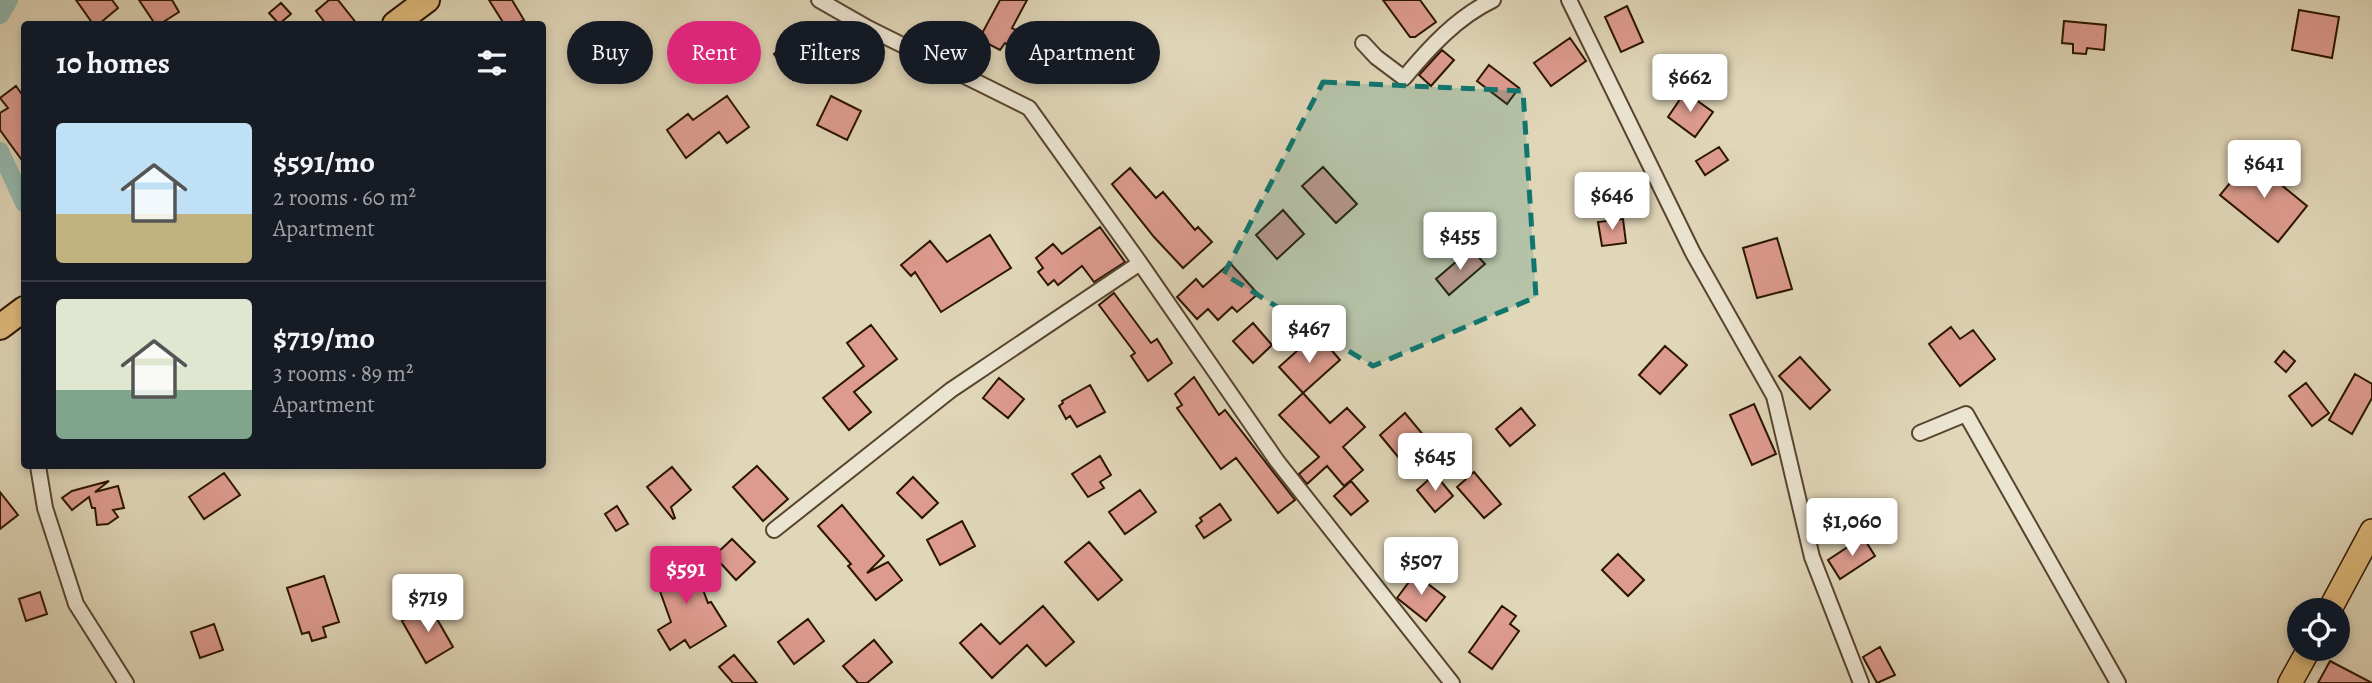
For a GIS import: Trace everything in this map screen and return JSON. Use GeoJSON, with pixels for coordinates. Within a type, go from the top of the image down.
{"type":"FeatureCollection","features":[{"type":"Feature","properties":{"kind":"highway"},"geometry":{"type":"LineString","coordinates":[[399,21],[427,0]]}},
{"type":"Feature","properties":{"kind":"highway"},"geometry":{"type":"LineString","coordinates":[[0,327],[21,311]]}},
{"type":"Feature","properties":{"kind":"main road"},"geometry":{"type":"LineString","coordinates":[[2336,598],[2372,531]]}},
{"type":"Feature","properties":{"kind":"main road"},"geometry":{"type":"LineString","coordinates":[[2290,683],[2302,661]]}},
{"type":"Feature","properties":{"kind":"street"},"geometry":{"type":"LineString","coordinates":[[819,0],[868,28],[1029,108],[1277,461],[1452,683]]}},
{"type":"Feature","properties":{"kind":"street"},"geometry":{"type":"LineString","coordinates":[[1363,43],[1376,57],[1404,78],[1448,30],[1493,0]]}},
{"type":"Feature","properties":{"kind":"street"},"geometry":{"type":"LineString","coordinates":[[1569,0],[1693,253],[1774,396],[1812,557],[1861,683]]}},
{"type":"Feature","properties":{"kind":"street"},"geometry":{"type":"LineString","coordinates":[[774,530],[951,390],[1140,263]]}},
{"type":"Feature","properties":{"kind":"street"},"geometry":{"type":"LineString","coordinates":[[1920,433],[1966,414],[2118,683]]}},
{"type":"Feature","properties":{"kind":"street"},"geometry":{"type":"LineString","coordinates":[[38,469],[45,508],[76,604],[126,683]]}},
{"type":"Feature","properties":{"kind":"highlighted area"},"geometry":{"type":"Polygon","coordinates":[[[1323,82],[1523,91],[1536,297],[1373,366],[1224,274],[1323,82]]]}},
{"type":"Feature","properties":{"kind":"building"},"geometry":{"type":"Polygon","coordinates":[[[76,0],[112,0],[118,8],[103,21],[91,21],[76,0]]]}},
{"type":"Feature","properties":{"kind":"building"},"geometry":{"type":"Polygon","coordinates":[[[139,0],[172,0],[179,12],[165,21],[153,21],[139,0]]]}},
{"type":"Feature","properties":{"kind":"building"},"geometry":{"type":"Polygon","coordinates":[[[329,0],[338,0],[355,21],[324,21],[316,11],[329,0]]]}},
{"type":"Feature","properties":{"kind":"building"},"geometry":{"type":"Polygon","coordinates":[[[489,0],[512,0],[524,20],[502,21],[489,0]]]}},
{"type":"Feature","properties":{"kind":"building"},"geometry":{"type":"Polygon","coordinates":[[[1000,0],[1027,0],[1016,21],[1005,21],[1005,43],[1000,50],[991,45],[991,21],[989,21],[1000,0]]]}},
{"type":"Feature","properties":{"kind":"building"},"geometry":{"type":"Polygon","coordinates":[[[1383,0],[1420,0],[1436,22],[1415,37],[1410,37],[1383,0]]]}},
{"type":"Feature","properties":{"kind":"building"},"geometry":{"type":"Polygon","coordinates":[[[281,3],[291,14],[283,21],[276,21],[269,13],[281,3]]]}},
{"type":"Feature","properties":{"kind":"building"},"geometry":{"type":"Polygon","coordinates":[[[1627,6],[1643,42],[1621,52],[1605,17],[1627,6]]]}},
{"type":"Feature","properties":{"kind":"building"},"geometry":{"type":"Polygon","coordinates":[[[2299,10],[2339,17],[2332,58],[2292,50],[2299,10]]]}},
{"type":"Feature","properties":{"kind":"building"},"geometry":{"type":"Polygon","coordinates":[[[2064,21],[2106,25],[2104,50],[2087,48],[2086,54],[2073,53],[2073,44],[2062,43],[2064,21]]]}},
{"type":"Feature","properties":{"kind":"building"},"geometry":{"type":"Polygon","coordinates":[[[1570,38],[1586,61],[1551,86],[1534,63],[1570,38]]]}},
{"type":"Feature","properties":{"kind":"building"},"geometry":{"type":"Polygon","coordinates":[[[1442,50],[1454,60],[1431,86],[1419,75],[1442,50]]]}},
{"type":"Feature","properties":{"kind":"building"},"geometry":{"type":"Polygon","coordinates":[[[1489,65],[1519,88],[1507,104],[1477,81],[1489,65]]]}},
{"type":"Feature","properties":{"kind":"building"},"geometry":{"type":"Polygon","coordinates":[[[16,86],[21,93],[21,159],[0,130],[0,113],[8,108],[0,98],[16,86]]]}},
{"type":"Feature","properties":{"kind":"building"},"geometry":{"type":"Polygon","coordinates":[[[1685,92],[1713,112],[1695,137],[1668,117],[1685,92]]]}},
{"type":"Feature","properties":{"kind":"building"},"geometry":{"type":"Polygon","coordinates":[[[727,96],[749,127],[727,143],[719,132],[686,158],[667,130],[688,114],[693,120],[727,96]]]}},
{"type":"Feature","properties":{"kind":"building"},"geometry":{"type":"Polygon","coordinates":[[[831,96],[861,111],[847,140],[817,125],[831,96]]]}},
{"type":"Feature","properties":{"kind":"building"},"geometry":{"type":"Polygon","coordinates":[[[1719,147],[1728,160],[1705,175],[1696,161],[1719,147]]]}},
{"type":"Feature","properties":{"kind":"building"},"geometry":{"type":"Polygon","coordinates":[[[2250,159],[2307,206],[2278,242],[2220,195],[2250,159]]]}},
{"type":"Feature","properties":{"kind":"building"},"geometry":{"type":"Polygon","coordinates":[[[1323,167],[1357,204],[1336,223],[1302,186],[1323,167]]]}},
{"type":"Feature","properties":{"kind":"building"},"geometry":{"type":"Polygon","coordinates":[[[1130,168],[1156,198],[1163,192],[1195,230],[1198,227],[1212,242],[1183,268],[1154,237],[1112,184],[1130,168]]]}},
{"type":"Feature","properties":{"kind":"building"},"geometry":{"type":"Polygon","coordinates":[[[1283,210],[1304,234],[1277,259],[1256,235],[1283,210]]]}},
{"type":"Feature","properties":{"kind":"building"},"geometry":{"type":"Polygon","coordinates":[[[1623,219],[1626,243],[1602,246],[1598,222],[1623,219]]]}},
{"type":"Feature","properties":{"kind":"building"},"geometry":{"type":"Polygon","coordinates":[[[1100,227],[1125,262],[1094,282],[1082,266],[1058,285],[1054,280],[1048,285],[1038,272],[1043,268],[1036,258],[1053,244],[1062,254],[1100,227]]]}},
{"type":"Feature","properties":{"kind":"building"},"geometry":{"type":"Polygon","coordinates":[[[990,235],[1011,268],[941,312],[915,272],[911,276],[901,265],[930,241],[947,262],[990,235]]]}},
{"type":"Feature","properties":{"kind":"building"},"geometry":{"type":"Polygon","coordinates":[[[1777,238],[1792,289],[1757,298],[1743,248],[1777,238]]]}},
{"type":"Feature","properties":{"kind":"building"},"geometry":{"type":"Polygon","coordinates":[[[1471,249],[1485,264],[1449,295],[1436,279],[1471,249]]]}},
{"type":"Feature","properties":{"kind":"building"},"geometry":{"type":"Polygon","coordinates":[[[1230,263],[1258,294],[1237,312],[1232,307],[1218,320],[1208,309],[1197,319],[1177,297],[1196,279],[1203,287],[1230,263]]]}},
{"type":"Feature","properties":{"kind":"building"},"geometry":{"type":"Polygon","coordinates":[[[1114,293],[1151,343],[1157,339],[1172,363],[1148,381],[1131,356],[1135,353],[1099,305],[1114,293]]]}},
{"type":"Feature","properties":{"kind":"building"},"geometry":{"type":"Polygon","coordinates":[[[1253,323],[1272,345],[1253,363],[1233,341],[1253,323]]]}},
{"type":"Feature","properties":{"kind":"building"},"geometry":{"type":"Polygon","coordinates":[[[871,325],[897,359],[854,392],[871,412],[849,430],[823,398],[864,366],[847,343],[871,325]]]}},
{"type":"Feature","properties":{"kind":"building"},"geometry":{"type":"Polygon","coordinates":[[[1951,327],[1960,339],[1973,330],[1995,359],[1960,386],[1929,344],[1951,327]]]}},
{"type":"Feature","properties":{"kind":"building"},"geometry":{"type":"Polygon","coordinates":[[[1322,339],[1340,360],[1303,393],[1279,367],[1307,342],[1312,348],[1322,339]]]}},
{"type":"Feature","properties":{"kind":"building"},"geometry":{"type":"Polygon","coordinates":[[[1665,346],[1687,365],[1660,394],[1639,375],[1665,346]]]}},
{"type":"Feature","properties":{"kind":"building"},"geometry":{"type":"Polygon","coordinates":[[[2284,351],[2295,361],[2286,372],[2275,362],[2284,351]]]}},
{"type":"Feature","properties":{"kind":"building"},"geometry":{"type":"Polygon","coordinates":[[[1800,357],[1830,390],[1810,409],[1779,376],[1800,357]]]}},
{"type":"Feature","properties":{"kind":"building"},"geometry":{"type":"Polygon","coordinates":[[[2355,374],[2372,384],[2372,398],[2352,434],[2329,420],[2355,374]]]}},
{"type":"Feature","properties":{"kind":"building"},"geometry":{"type":"Polygon","coordinates":[[[1194,377],[1219,415],[1225,410],[1295,500],[1278,513],[1236,458],[1221,469],[1177,408],[1182,405],[1175,394],[1194,377]]]}},
{"type":"Feature","properties":{"kind":"building"},"geometry":{"type":"Polygon","coordinates":[[[999,378],[1024,399],[1008,418],[983,398],[999,378]]]}},
{"type":"Feature","properties":{"kind":"building"},"geometry":{"type":"Polygon","coordinates":[[[2306,383],[2329,413],[2312,426],[2289,396],[2306,383]]]}},
{"type":"Feature","properties":{"kind":"building"},"geometry":{"type":"Polygon","coordinates":[[[1090,385],[1105,412],[1077,427],[1070,416],[1066,419],[1059,406],[1062,401],[1090,385]]]}},
{"type":"Feature","properties":{"kind":"building"},"geometry":{"type":"Polygon","coordinates":[[[1303,393],[1330,423],[1347,408],[1365,427],[1343,447],[1363,470],[1344,486],[1327,466],[1307,484],[1299,474],[1319,457],[1279,415],[1303,393]]]}},
{"type":"Feature","properties":{"kind":"building"},"geometry":{"type":"Polygon","coordinates":[[[1754,404],[1776,454],[1752,465],[1730,415],[1754,404]]]}},
{"type":"Feature","properties":{"kind":"building"},"geometry":{"type":"Polygon","coordinates":[[[1521,408],[1535,425],[1510,446],[1496,429],[1521,408]]]}},
{"type":"Feature","properties":{"kind":"building"},"geometry":{"type":"Polygon","coordinates":[[[1405,413],[1425,437],[1399,458],[1380,435],[1405,413]]]}},
{"type":"Feature","properties":{"kind":"building"},"geometry":{"type":"Polygon","coordinates":[[[1100,456],[1111,475],[1100,482],[1104,488],[1088,497],[1072,474],[1100,456]]]}},
{"type":"Feature","properties":{"kind":"building"},"geometry":{"type":"Polygon","coordinates":[[[757,466],[788,499],[763,521],[733,487],[757,466]]]}},
{"type":"Feature","properties":{"kind":"building"},"geometry":{"type":"Polygon","coordinates":[[[672,467],[691,490],[671,507],[675,518],[673,519],[647,487],[672,467]]]}},
{"type":"Feature","properties":{"kind":"building"},"geometry":{"type":"Polygon","coordinates":[[[1474,472],[1501,504],[1484,518],[1457,487],[1474,472]]]}},
{"type":"Feature","properties":{"kind":"building"},"geometry":{"type":"Polygon","coordinates":[[[224,473],[240,495],[204,519],[189,497],[224,473]]]}},
{"type":"Feature","properties":{"kind":"building"},"geometry":{"type":"Polygon","coordinates":[[[1435,474],[1453,496],[1435,512],[1417,490],[1435,474]]]}},
{"type":"Feature","properties":{"kind":"building"},"geometry":{"type":"Polygon","coordinates":[[[913,477],[938,503],[922,518],[897,493],[913,477]]]}},
{"type":"Feature","properties":{"kind":"building"},"geometry":{"type":"Polygon","coordinates":[[[109,481],[95,492],[118,486],[124,508],[113,510],[118,517],[108,524],[97,525],[95,508],[92,508],[89,497],[72,510],[62,498],[72,491],[109,481]]]}},
{"type":"Feature","properties":{"kind":"building"},"geometry":{"type":"Polygon","coordinates":[[[1351,481],[1368,501],[1351,515],[1334,496],[1351,481]]]}},
{"type":"Feature","properties":{"kind":"building"},"geometry":{"type":"Polygon","coordinates":[[[1140,490],[1156,512],[1125,534],[1109,512],[1140,490]]]}},
{"type":"Feature","properties":{"kind":"building"},"geometry":{"type":"Polygon","coordinates":[[[0,492],[18,515],[0,529],[0,492]]]}},
{"type":"Feature","properties":{"kind":"building"},"geometry":{"type":"Polygon","coordinates":[[[1220,504],[1231,520],[1204,538],[1196,526],[1202,521],[1200,518],[1220,504]]]}},
{"type":"Feature","properties":{"kind":"building"},"geometry":{"type":"Polygon","coordinates":[[[842,505],[884,556],[867,573],[888,562],[902,580],[876,600],[848,566],[851,564],[818,526],[842,505]]]}},
{"type":"Feature","properties":{"kind":"building"},"geometry":{"type":"Polygon","coordinates":[[[617,506],[628,524],[616,531],[605,514],[617,506]]]}},
{"type":"Feature","properties":{"kind":"building"},"geometry":{"type":"Polygon","coordinates":[[[962,521],[975,546],[940,565],[927,540],[962,521]]]}},
{"type":"Feature","properties":{"kind":"building"},"geometry":{"type":"Polygon","coordinates":[[[1863,537],[1875,556],[1840,579],[1828,560],[1863,537]]]}},
{"type":"Feature","properties":{"kind":"building"},"geometry":{"type":"Polygon","coordinates":[[[732,539],[755,562],[736,580],[714,556],[732,539]]]}},
{"type":"Feature","properties":{"kind":"building"},"geometry":{"type":"Polygon","coordinates":[[[1089,542],[1122,580],[1098,600],[1065,562],[1089,542]]]}},
{"type":"Feature","properties":{"kind":"building"},"geometry":{"type":"Polygon","coordinates":[[[1618,554],[1644,580],[1628,596],[1602,570],[1618,554]]]}},
{"type":"Feature","properties":{"kind":"building"},"geometry":{"type":"Polygon","coordinates":[[[687,558],[690,567],[694,566],[708,603],[711,602],[726,626],[690,648],[685,640],[670,650],[658,630],[671,622],[656,580],[660,579],[656,569],[687,558]]]}},
{"type":"Feature","properties":{"kind":"building"},"geometry":{"type":"Polygon","coordinates":[[[1415,574],[1445,597],[1426,621],[1397,598],[1415,574]]]}},
{"type":"Feature","properties":{"kind":"building"},"geometry":{"type":"Polygon","coordinates":[[[324,576],[339,622],[323,627],[326,637],[312,641],[309,632],[302,634],[287,588],[324,576]]]}},
{"type":"Feature","properties":{"kind":"building"},"geometry":{"type":"Polygon","coordinates":[[[40,592],[47,614],[26,621],[19,599],[40,592]]]}},
{"type":"Feature","properties":{"kind":"building"},"geometry":{"type":"Polygon","coordinates":[[[429,605],[453,647],[426,663],[402,621],[429,605]]]}},
{"type":"Feature","properties":{"kind":"building"},"geometry":{"type":"Polygon","coordinates":[[[1043,606],[1074,642],[1046,666],[1027,645],[992,678],[960,643],[981,624],[1000,644],[1043,606]]]}},
{"type":"Feature","properties":{"kind":"building"},"geometry":{"type":"Polygon","coordinates":[[[1502,606],[1516,616],[1510,624],[1519,631],[1492,669],[1469,652],[1502,606]]]}},
{"type":"Feature","properties":{"kind":"building"},"geometry":{"type":"Polygon","coordinates":[[[808,619],[824,641],[794,664],[778,642],[808,619]]]}},
{"type":"Feature","properties":{"kind":"building"},"geometry":{"type":"Polygon","coordinates":[[[214,624],[223,650],[200,658],[191,632],[214,624]]]}},
{"type":"Feature","properties":{"kind":"building"},"geometry":{"type":"Polygon","coordinates":[[[874,640],[892,662],[867,683],[858,683],[843,666],[874,640]]]}},
{"type":"Feature","properties":{"kind":"building"},"geometry":{"type":"Polygon","coordinates":[[[1880,647],[1895,675],[1877,683],[1863,657],[1880,647]]]}},
{"type":"Feature","properties":{"kind":"building"},"geometry":{"type":"Polygon","coordinates":[[[734,655],[757,683],[733,683],[719,667],[734,655]]]}},
{"type":"Feature","properties":{"kind":"building"},"geometry":{"type":"Polygon","coordinates":[[[2330,661],[2372,683],[2318,683],[2330,661]]]}},
{"type":"Feature","properties":{"kind":"waterway"},"geometry":{"type":"LineString","coordinates":[[0,15],[9,0]]}},
{"type":"Feature","properties":{"kind":"waterway"},"geometry":{"type":"LineString","coordinates":[[0,151],[21,196]]}}]}
